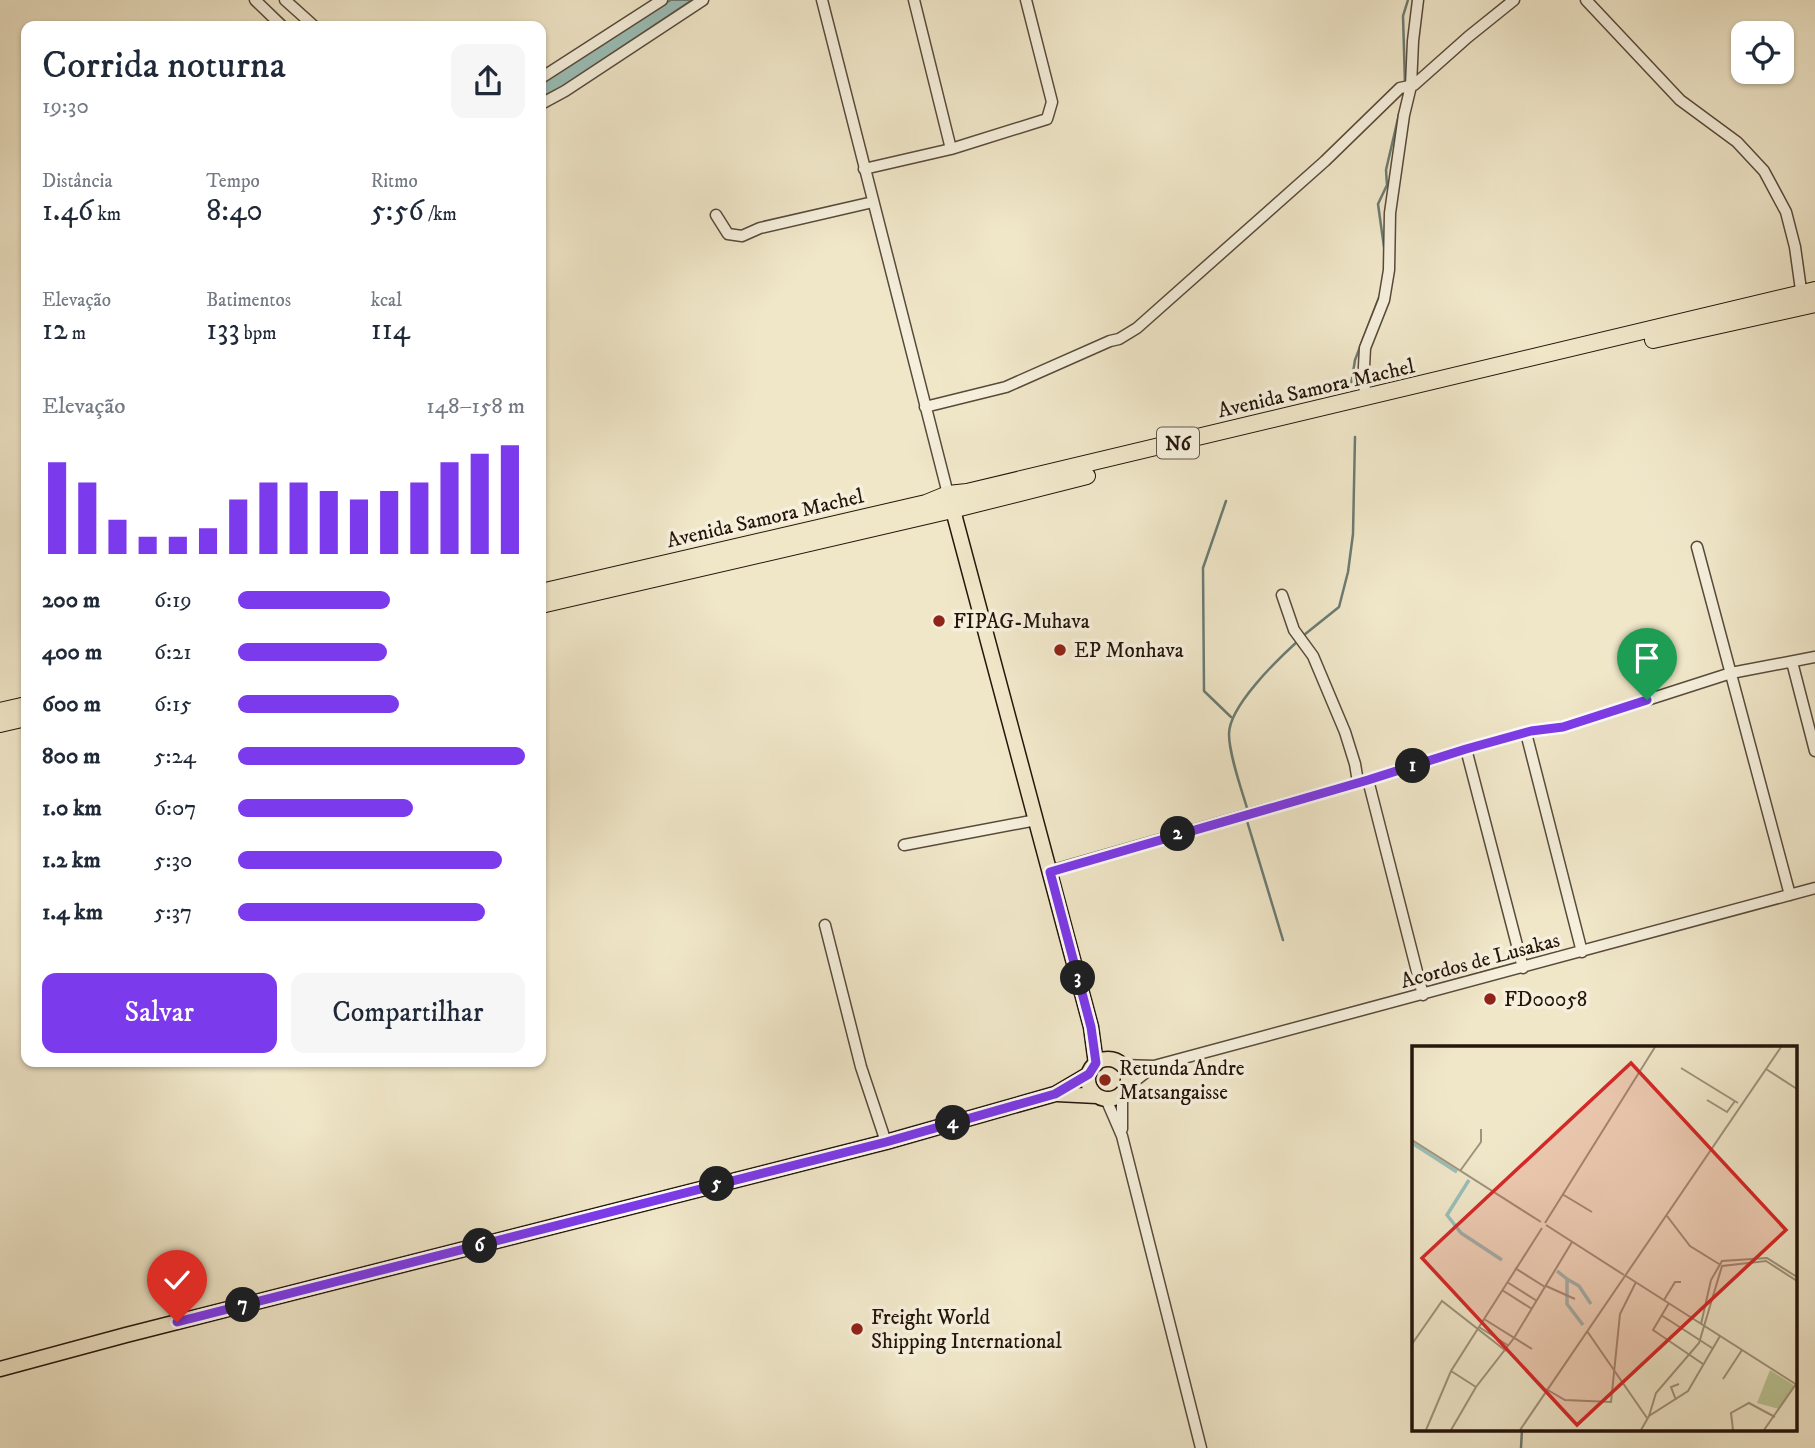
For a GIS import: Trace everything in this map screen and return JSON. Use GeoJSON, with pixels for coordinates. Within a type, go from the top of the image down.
{"type":"FeatureCollection","features":[{"type":"Feature","properties":{"kind":"highway","name":"Avenida Samora Machel"},"geometry":{"type":"LineString","coordinates":[[546,591],[926,503],[950,502],[1045,474],[1369,397],[1809,299]]}},
{"type":"Feature","properties":{"kind":"highway","name":"Avenida Samora Machel"},"geometry":{"type":"LineString","coordinates":[[546,604],[950,502],[1315,420],[1809,299]]}},
{"type":"Feature","properties":{"kind":"highway"},"geometry":{"type":"LineString","coordinates":[[0,711],[21,706]]}},
{"type":"Feature","properties":{"kind":"highway"},"geometry":{"type":"LineString","coordinates":[[0,724],[21,719]]}},
{"type":"Feature","properties":{"kind":"main road"},"geometry":{"type":"LineString","coordinates":[[950,502],[1091,1027],[1092,1069],[1089,1086],[1102,1098]]}},
{"type":"Feature","properties":{"kind":"main road"},"geometry":{"type":"LineString","coordinates":[[1055,1094],[1102,1098],[1124,1091],[1128,1075],[1091,1027]]}},
{"type":"Feature","properties":{"kind":"main road"},"geometry":{"type":"LineString","coordinates":[[0,1369],[886,1142],[1055,1094],[1108,1059],[1120,1063]]}},
{"type":"Feature","properties":{"kind":"street"},"geometry":{"type":"LineString","coordinates":[[255,0],[277,21]]}},
{"type":"Feature","properties":{"kind":"street"},"geometry":{"type":"LineString","coordinates":[[285,0],[308,21]]}},
{"type":"Feature","properties":{"kind":"street"},"geometry":{"type":"LineString","coordinates":[[546,75],[662,0]]}},
{"type":"Feature","properties":{"kind":"street"},"geometry":{"type":"LineString","coordinates":[[546,101],[703,0]]}},
{"type":"Feature","properties":{"kind":"street"},"geometry":{"type":"LineString","coordinates":[[822,0],[950,502]]}},
{"type":"Feature","properties":{"kind":"street"},"geometry":{"type":"LineString","coordinates":[[914,0],[951,149]]}},
{"type":"Feature","properties":{"kind":"street"},"geometry":{"type":"LineString","coordinates":[[864,169],[951,149],[1047,119],[1052,102],[1026,0]]}},
{"type":"Feature","properties":{"kind":"street"},"geometry":{"type":"LineString","coordinates":[[1369,397],[1363,385],[1366,348],[1384,300],[1389,270],[1390,213],[1418,0]]}},
{"type":"Feature","properties":{"kind":"street"},"geometry":{"type":"LineString","coordinates":[[925,407],[1006,387],[1119,339],[1137,328],[1407,87],[1514,0]]}},
{"type":"Feature","properties":{"kind":"street"},"geometry":{"type":"LineString","coordinates":[[1586,0],[1680,100],[1737,142],[1764,171],[1786,212],[1809,299]]}},
{"type":"Feature","properties":{"kind":"street"},"geometry":{"type":"LineString","coordinates":[[716,215],[728,234],[742,236],[760,228],[873,202]]}},
{"type":"Feature","properties":{"kind":"street"},"geometry":{"type":"LineString","coordinates":[[1697,547],[1790,895]]}},
{"type":"Feature","properties":{"kind":"street"},"geometry":{"type":"LineString","coordinates":[[1282,595],[1294,630],[1313,656],[1363,781],[1423,995]]}},
{"type":"Feature","properties":{"kind":"street"},"geometry":{"type":"LineString","coordinates":[[1050,872],[1466,749],[1525,733],[1563,727],[1731,673],[1815,657]]}},
{"type":"Feature","properties":{"kind":"street"},"geometry":{"type":"LineString","coordinates":[[1792,662],[1815,751]]}},
{"type":"Feature","properties":{"kind":"street"},"geometry":{"type":"LineString","coordinates":[[1525,733],[1581,952]]}},
{"type":"Feature","properties":{"kind":"street"},"geometry":{"type":"LineString","coordinates":[[1466,749],[1523,968]]}},
{"type":"Feature","properties":{"kind":"street"},"geometry":{"type":"LineString","coordinates":[[904,845],[1036,820]]}},
{"type":"Feature","properties":{"kind":"street","name":"Acordos de Lusakas"},"geometry":{"type":"LineString","coordinates":[[1154,1066],[1815,888]]}},
{"type":"Feature","properties":{"kind":"street"},"geometry":{"type":"LineString","coordinates":[[825,925],[861,1067],[886,1142]]}},
{"type":"Feature","properties":{"kind":"street"},"geometry":{"type":"LineString","coordinates":[[1120,1063],[1154,1066]]}},
{"type":"Feature","properties":{"kind":"street"},"geometry":{"type":"LineString","coordinates":[[1122,1136],[1124,1091],[1154,1066]]}},
{"type":"Feature","properties":{"kind":"street"},"geometry":{"type":"LineString","coordinates":[[1102,1098],[1122,1136],[1201,1448]]}},
{"type":"Feature","properties":{"kind":"water"},"geometry":{"type":"Polygon","coordinates":[[[671,0],[692,0],[559,89],[546,95],[546,79],[671,0]]]}},
{"type":"Feature","properties":{"kind":"waterway"},"geometry":{"type":"LineString","coordinates":[[1405,84],[1403,16],[1408,0]]}},
{"type":"Feature","properties":{"kind":"waterway"},"geometry":{"type":"LineString","coordinates":[[1384,247],[1378,204],[1387,185],[1386,170],[1399,114]]}},
{"type":"Feature","properties":{"kind":"waterway"},"geometry":{"type":"LineString","coordinates":[[1351,385],[1355,360],[1380,295]]}},
{"type":"Feature","properties":{"kind":"waterway"},"geometry":{"type":"LineString","coordinates":[[1304,635],[1339,607],[1348,572],[1353,534],[1355,437]]}},
{"type":"Feature","properties":{"kind":"waterway"},"geometry":{"type":"LineString","coordinates":[[1226,501],[1203,568],[1204,691],[1231,717]]}},
{"type":"Feature","properties":{"kind":"waterway"},"geometry":{"type":"LineString","coordinates":[[1247,808],[1231,751],[1231,723],[1256,684],[1299,640]]}},
{"type":"Feature","properties":{"kind":"waterway"},"geometry":{"type":"LineString","coordinates":[[1247,821],[1283,940]]}},
{"type":"Feature","properties":{"kind":"waterway"},"geometry":{"type":"LineString","coordinates":[[1521,1448],[1522,1430]]}},
{"type":"Feature","properties":{"kind":"place","name":"FIPAG-Muhava"},"geometry":{"type":"Point","coordinates":[939,621]}},
{"type":"Feature","properties":{"kind":"place","name":"EP Monhava"},"geometry":{"type":"Point","coordinates":[1060,650]}},
{"type":"Feature","properties":{"kind":"place","name":"FD00058"},"geometry":{"type":"Point","coordinates":[1490,999]}},
{"type":"Feature","properties":{"kind":"place","name":"Retunda Andre Matsangaisse"},"geometry":{"type":"Point","coordinates":[1105,1080]}},
{"type":"Feature","properties":{"kind":"place","name":"Freight World Shipping International"},"geometry":{"type":"Point","coordinates":[857,1329]}},
{"type":"Feature","properties":{"kind":"route"},"geometry":{"type":"LineString","coordinates":[[177,1322],[886,1142],[1055,1094],[1089,1074],[1096,1063],[1091,1027],[1050,872],[1466,749],[1531,731],[1563,727],[1647,700]]}}]}
